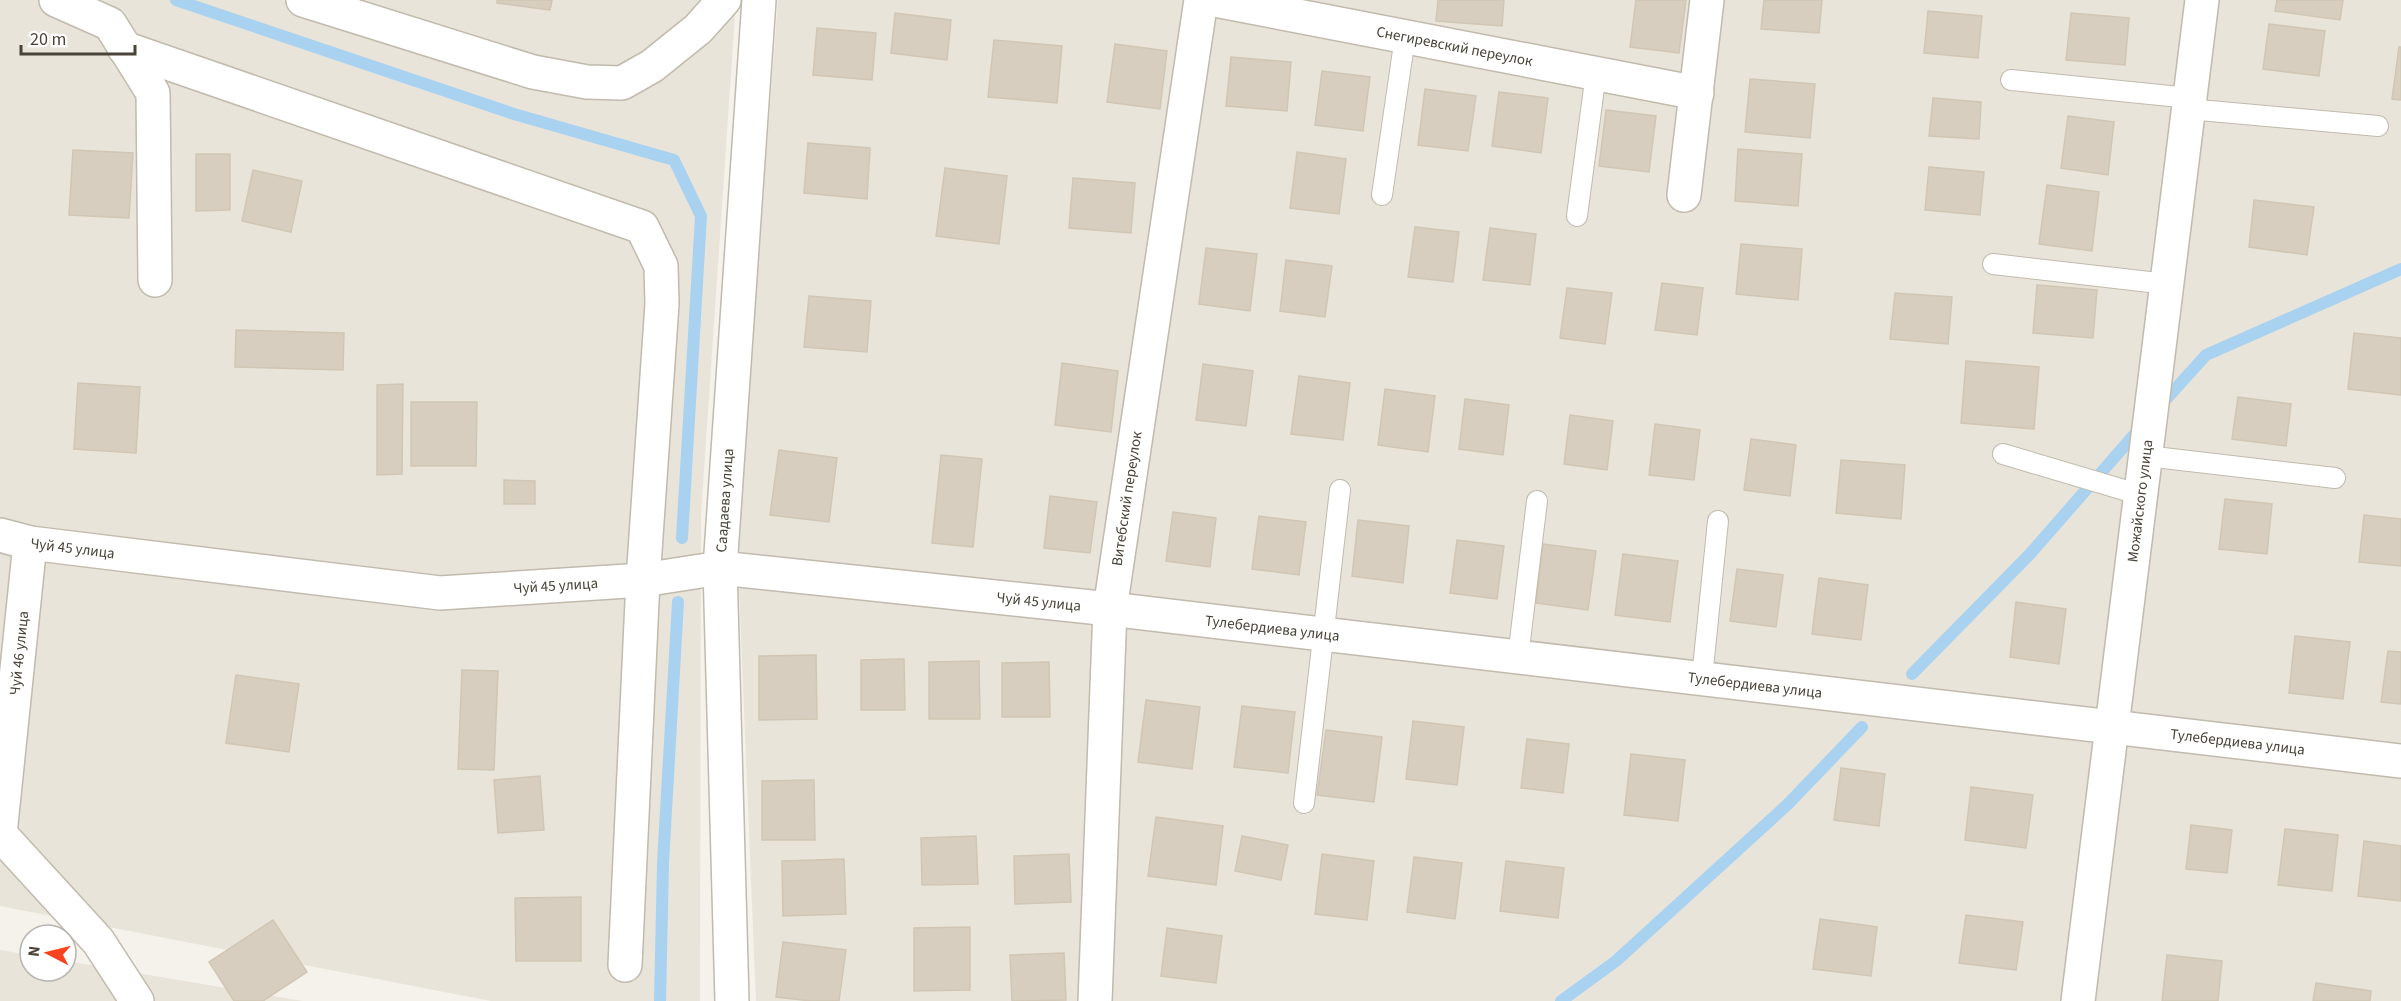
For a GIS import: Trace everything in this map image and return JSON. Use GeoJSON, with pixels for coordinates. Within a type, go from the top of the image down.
{"type":"FeatureCollection","features":[{"type":"Feature","properties":{"kind":"street"},"geometry":{"type":"LineString","coordinates":[[56,0],[110,24],[153,93],[155,280]]}},
{"type":"Feature","properties":{"kind":"street"},"geometry":{"type":"LineString","coordinates":[[303,0],[533,72],[587,82],[622,83],[652,66],[698,29],[724,0]]}},
{"type":"Feature","properties":{"kind":"street","name":"Саадаева улица"},"geometry":{"type":"LineString","coordinates":[[732,1001],[720,568],[759,0]]}},
{"type":"Feature","properties":{"kind":"street","name":"Витебский переулок"},"geometry":{"type":"LineString","coordinates":[[1095,1001],[1110,609],[1201,0]]}},
{"type":"Feature","properties":{"kind":"street","name":"Снегиревский переулок"},"geometry":{"type":"LineString","coordinates":[[1215,0],[1697,93]]}},
{"type":"Feature","properties":{"kind":"street"},"geometry":{"type":"LineString","coordinates":[[1684,195],[1707,0]]}},
{"type":"Feature","properties":{"kind":"street","name":"Можайского улица"},"geometry":{"type":"LineString","coordinates":[[2078,1001],[2202,0]]}},
{"type":"Feature","properties":{"kind":"street"},"geometry":{"type":"LineString","coordinates":[[124,48],[642,227],[661,266],[662,304],[643,580],[626,965]]}},
{"type":"Feature","properties":{"kind":"street","name":"Чуй 45 улица"},"geometry":{"type":"LineString","coordinates":[[15,539],[440,593],[643,580],[720,568],[1110,609]]}},
{"type":"Feature","properties":{"kind":"street","name":"Чуй 46 улица"},"geometry":{"type":"LineString","coordinates":[[15,539],[0,834],[99,940],[137,1001]]}},
{"type":"Feature","properties":{"kind":"street","name":"Тулебердиева улица"},"geometry":{"type":"LineString","coordinates":[[1110,609],[2401,761]]}},
{"type":"Feature","properties":{"kind":"lane"},"geometry":{"type":"LineString","coordinates":[[1382,195],[1405,37]]}},
{"type":"Feature","properties":{"kind":"lane"},"geometry":{"type":"LineString","coordinates":[[1577,216],[1596,73]]}},
{"type":"Feature","properties":{"kind":"lane"},"geometry":{"type":"LineString","coordinates":[[2011,80],[2378,126]]}},
{"type":"Feature","properties":{"kind":"lane"},"geometry":{"type":"LineString","coordinates":[[1993,264],[2167,284]]}},
{"type":"Feature","properties":{"kind":"lane"},"geometry":{"type":"LineString","coordinates":[[2003,454],[2141,495]]}},
{"type":"Feature","properties":{"kind":"lane"},"geometry":{"type":"LineString","coordinates":[[2146,456],[2335,478]]}},
{"type":"Feature","properties":{"kind":"lane"},"geometry":{"type":"LineString","coordinates":[[1304,803],[1340,490]]}},
{"type":"Feature","properties":{"kind":"lane"},"geometry":{"type":"LineString","coordinates":[[1518,657],[1537,501]]}},
{"type":"Feature","properties":{"kind":"lane"},"geometry":{"type":"LineString","coordinates":[[1702,678],[1718,521]]}},
{"type":"Feature","properties":{"kind":"shaded area"},"geometry":{"type":"Polygon","coordinates":[[[0,0],[736,0],[701,515],[700,1001],[491,1001],[0,906],[0,0]]]}},
{"type":"Feature","properties":{"kind":"shaded area"},"geometry":{"type":"Polygon","coordinates":[[[778,0],[2401,0],[2401,1001],[756,1001],[737,542],[778,0]]]}},
{"type":"Feature","properties":{"kind":"shaded area"},"geometry":{"type":"Polygon","coordinates":[[[0,950],[18,953],[18,983],[78,983],[78,963],[303,1001],[0,1001],[0,950]]]}},
{"type":"Feature","properties":{"kind":"building"},"geometry":{"type":"Polygon","coordinates":[[[497,0],[552,0],[550,10],[497,3],[497,0]]]}},
{"type":"Feature","properties":{"kind":"building"},"geometry":{"type":"Polygon","coordinates":[[[1438,0],[1504,0],[1502,26],[1436,21],[1438,0]]]}},
{"type":"Feature","properties":{"kind":"building"},"geometry":{"type":"Polygon","coordinates":[[[1636,0],[1686,0],[1679,53],[1630,47],[1636,0]]]}},
{"type":"Feature","properties":{"kind":"building"},"geometry":{"type":"Polygon","coordinates":[[[1764,0],[1822,0],[1819,33],[1761,29],[1764,0]]]}},
{"type":"Feature","properties":{"kind":"building"},"geometry":{"type":"Polygon","coordinates":[[[2277,0],[2343,0],[2340,20],[2275,11],[2277,0]]]}},
{"type":"Feature","properties":{"kind":"building"},"geometry":{"type":"Polygon","coordinates":[[[1928,11],[1982,16],[1978,58],[1924,53],[1928,11]]]}},
{"type":"Feature","properties":{"kind":"building"},"geometry":{"type":"Polygon","coordinates":[[[895,13],[951,20],[947,60],[891,53],[895,13]]]}},
{"type":"Feature","properties":{"kind":"building"},"geometry":{"type":"Polygon","coordinates":[[[2071,13],[2129,18],[2125,65],[2066,60],[2071,13]]]}},
{"type":"Feature","properties":{"kind":"building"},"geometry":{"type":"Polygon","coordinates":[[[2269,24],[2325,31],[2319,76],[2263,69],[2269,24]]]}},
{"type":"Feature","properties":{"kind":"building"},"geometry":{"type":"Polygon","coordinates":[[[817,28],[876,33],[872,80],[813,75],[817,28]]]}},
{"type":"Feature","properties":{"kind":"building"},"geometry":{"type":"Polygon","coordinates":[[[994,40],[1062,46],[1057,103],[988,97],[994,40]]]}},
{"type":"Feature","properties":{"kind":"building"},"geometry":{"type":"Polygon","coordinates":[[[1115,44],[1167,51],[1160,109],[1107,102],[1115,44]]]}},
{"type":"Feature","properties":{"kind":"building"},"geometry":{"type":"Polygon","coordinates":[[[2399,47],[2401,47],[2401,100],[2392,99],[2399,47]]]}},
{"type":"Feature","properties":{"kind":"building"},"geometry":{"type":"Polygon","coordinates":[[[1231,57],[1291,62],[1287,111],[1226,106],[1231,57]]]}},
{"type":"Feature","properties":{"kind":"building"},"geometry":{"type":"Polygon","coordinates":[[[1322,71],[1370,77],[1363,131],[1315,125],[1322,71]]]}},
{"type":"Feature","properties":{"kind":"building"},"geometry":{"type":"Polygon","coordinates":[[[1750,79],[1815,84],[1810,138],[1745,132],[1750,79]]]}},
{"type":"Feature","properties":{"kind":"building"},"geometry":{"type":"Polygon","coordinates":[[[1425,89],[1476,96],[1468,151],[1418,145],[1425,89]]]}},
{"type":"Feature","properties":{"kind":"building"},"geometry":{"type":"Polygon","coordinates":[[[1499,92],[1548,98],[1541,153],[1492,146],[1499,92]]]}},
{"type":"Feature","properties":{"kind":"building"},"geometry":{"type":"Polygon","coordinates":[[[1933,98],[1981,102],[1979,139],[1929,136],[1933,98]]]}},
{"type":"Feature","properties":{"kind":"building"},"geometry":{"type":"Polygon","coordinates":[[[1606,110],[1656,116],[1649,172],[1599,166],[1606,110]]]}},
{"type":"Feature","properties":{"kind":"building"},"geometry":{"type":"Polygon","coordinates":[[[2068,116],[2114,122],[2108,175],[2061,168],[2068,116]]]}},
{"type":"Feature","properties":{"kind":"building"},"geometry":{"type":"Polygon","coordinates":[[[808,143],[870,148],[867,199],[804,193],[808,143]]]}},
{"type":"Feature","properties":{"kind":"building"},"geometry":{"type":"Polygon","coordinates":[[[1738,149],[1802,154],[1798,206],[1735,201],[1738,149]]]}},
{"type":"Feature","properties":{"kind":"building"},"geometry":{"type":"Polygon","coordinates":[[[73,150],[133,153],[129,218],[69,215],[73,150]]]}},
{"type":"Feature","properties":{"kind":"building"},"geometry":{"type":"Polygon","coordinates":[[[1297,152],[1346,159],[1339,214],[1290,208],[1297,152]]]}},
{"type":"Feature","properties":{"kind":"building"},"geometry":{"type":"Polygon","coordinates":[[[196,154],[230,154],[230,210],[196,211],[196,154]]]}},
{"type":"Feature","properties":{"kind":"building"},"geometry":{"type":"Polygon","coordinates":[[[1929,167],[1984,172],[1980,215],[1925,210],[1929,167]]]}},
{"type":"Feature","properties":{"kind":"building"},"geometry":{"type":"Polygon","coordinates":[[[945,168],[1007,176],[999,244],[936,236],[945,168]]]}},
{"type":"Feature","properties":{"kind":"building"},"geometry":{"type":"Polygon","coordinates":[[[253,170],[302,181],[291,232],[242,221],[253,170]]]}},
{"type":"Feature","properties":{"kind":"building"},"geometry":{"type":"Polygon","coordinates":[[[1073,178],[1135,183],[1131,233],[1069,228],[1073,178]]]}},
{"type":"Feature","properties":{"kind":"building"},"geometry":{"type":"Polygon","coordinates":[[[2047,185],[2099,192],[2092,251],[2039,244],[2047,185]]]}},
{"type":"Feature","properties":{"kind":"building"},"geometry":{"type":"Polygon","coordinates":[[[2254,200],[2314,207],[2307,255],[2249,247],[2254,200]]]}},
{"type":"Feature","properties":{"kind":"building"},"geometry":{"type":"Polygon","coordinates":[[[1415,227],[1459,232],[1453,282],[1408,277],[1415,227]]]}},
{"type":"Feature","properties":{"kind":"building"},"geometry":{"type":"Polygon","coordinates":[[[1490,228],[1536,234],[1530,285],[1483,280],[1490,228]]]}},
{"type":"Feature","properties":{"kind":"building"},"geometry":{"type":"Polygon","coordinates":[[[1741,244],[1802,249],[1798,300],[1736,294],[1741,244]]]}},
{"type":"Feature","properties":{"kind":"building"},"geometry":{"type":"Polygon","coordinates":[[[1206,248],[1257,254],[1250,311],[1199,304],[1206,248]]]}},
{"type":"Feature","properties":{"kind":"building"},"geometry":{"type":"Polygon","coordinates":[[[1286,260],[1332,266],[1325,317],[1280,311],[1286,260]]]}},
{"type":"Feature","properties":{"kind":"building"},"geometry":{"type":"Polygon","coordinates":[[[1662,283],[1703,288],[1697,335],[1655,330],[1662,283]]]}},
{"type":"Feature","properties":{"kind":"building"},"geometry":{"type":"Polygon","coordinates":[[[2037,285],[2097,290],[2093,338],[2033,333],[2037,285]]]}},
{"type":"Feature","properties":{"kind":"building"},"geometry":{"type":"Polygon","coordinates":[[[1567,288],[1612,293],[1605,344],[1560,338],[1567,288]]]}},
{"type":"Feature","properties":{"kind":"building"},"geometry":{"type":"Polygon","coordinates":[[[1895,293],[1952,297],[1948,344],[1890,339],[1895,293]]]}},
{"type":"Feature","properties":{"kind":"building"},"geometry":{"type":"Polygon","coordinates":[[[809,296],[871,301],[867,352],[804,347],[809,296]]]}},
{"type":"Feature","properties":{"kind":"building"},"geometry":{"type":"Polygon","coordinates":[[[236,330],[344,333],[343,370],[235,367],[236,330]]]}},
{"type":"Feature","properties":{"kind":"building"},"geometry":{"type":"Polygon","coordinates":[[[2354,333],[2401,338],[2401,395],[2348,389],[2354,333]]]}},
{"type":"Feature","properties":{"kind":"building"},"geometry":{"type":"Polygon","coordinates":[[[1966,361],[2039,367],[2034,429],[1961,423],[1966,361]]]}},
{"type":"Feature","properties":{"kind":"building"},"geometry":{"type":"Polygon","coordinates":[[[1062,363],[1118,371],[1111,432],[1055,425],[1062,363]]]}},
{"type":"Feature","properties":{"kind":"building"},"geometry":{"type":"Polygon","coordinates":[[[1203,364],[1253,371],[1246,426],[1196,420],[1203,364]]]}},
{"type":"Feature","properties":{"kind":"building"},"geometry":{"type":"Polygon","coordinates":[[[1299,376],[1350,383],[1343,440],[1291,434],[1299,376]]]}},
{"type":"Feature","properties":{"kind":"building"},"geometry":{"type":"Polygon","coordinates":[[[78,383],[140,387],[136,453],[74,449],[78,383]]]}},
{"type":"Feature","properties":{"kind":"building"},"geometry":{"type":"Polygon","coordinates":[[[403,384],[402,474],[377,475],[377,385],[403,384]]]}},
{"type":"Feature","properties":{"kind":"building"},"geometry":{"type":"Polygon","coordinates":[[[1385,389],[1435,396],[1428,452],[1378,445],[1385,389]]]}},
{"type":"Feature","properties":{"kind":"building"},"geometry":{"type":"Polygon","coordinates":[[[2238,397],[2291,404],[2286,446],[2232,439],[2238,397]]]}},
{"type":"Feature","properties":{"kind":"building"},"geometry":{"type":"Polygon","coordinates":[[[1465,399],[1509,405],[1503,455],[1459,449],[1465,399]]]}},
{"type":"Feature","properties":{"kind":"building"},"geometry":{"type":"Polygon","coordinates":[[[411,402],[477,402],[476,466],[411,466],[411,402]]]}},
{"type":"Feature","properties":{"kind":"building"},"geometry":{"type":"Polygon","coordinates":[[[1570,415],[1613,421],[1607,470],[1564,464],[1570,415]]]}},
{"type":"Feature","properties":{"kind":"building"},"geometry":{"type":"Polygon","coordinates":[[[1655,424],[1700,430],[1694,480],[1649,475],[1655,424]]]}},
{"type":"Feature","properties":{"kind":"building"},"geometry":{"type":"Polygon","coordinates":[[[1751,439],[1796,445],[1790,496],[1744,490],[1751,439]]]}},
{"type":"Feature","properties":{"kind":"building"},"geometry":{"type":"Polygon","coordinates":[[[779,450],[837,458],[829,522],[770,515],[779,450]]]}},
{"type":"Feature","properties":{"kind":"building"},"geometry":{"type":"Polygon","coordinates":[[[941,455],[982,459],[973,547],[932,543],[941,455]]]}},
{"type":"Feature","properties":{"kind":"building"},"geometry":{"type":"Polygon","coordinates":[[[1841,460],[1905,465],[1901,519],[1836,513],[1841,460]]]}},
{"type":"Feature","properties":{"kind":"building"},"geometry":{"type":"Polygon","coordinates":[[[504,480],[535,481],[535,504],[504,504],[504,480]]]}},
{"type":"Feature","properties":{"kind":"building"},"geometry":{"type":"Polygon","coordinates":[[[1050,496],[1097,502],[1090,553],[1044,548],[1050,496]]]}},
{"type":"Feature","properties":{"kind":"building"},"geometry":{"type":"Polygon","coordinates":[[[2225,499],[2272,504],[2267,554],[2219,549],[2225,499]]]}},
{"type":"Feature","properties":{"kind":"building"},"geometry":{"type":"Polygon","coordinates":[[[1173,512],[1216,518],[1210,567],[1166,561],[1173,512]]]}},
{"type":"Feature","properties":{"kind":"building"},"geometry":{"type":"Polygon","coordinates":[[[2364,515],[2401,519],[2401,566],[2359,562],[2364,515]]]}},
{"type":"Feature","properties":{"kind":"building"},"geometry":{"type":"Polygon","coordinates":[[[1259,516],[1306,522],[1299,575],[1252,569],[1259,516]]]}},
{"type":"Feature","properties":{"kind":"building"},"geometry":{"type":"Polygon","coordinates":[[[1358,520],[1409,526],[1403,583],[1352,576],[1358,520]]]}},
{"type":"Feature","properties":{"kind":"building"},"geometry":{"type":"Polygon","coordinates":[[[1457,540],[1504,546],[1497,599],[1450,593],[1457,540]]]}},
{"type":"Feature","properties":{"kind":"building"},"geometry":{"type":"Polygon","coordinates":[[[1543,544],[1596,551],[1588,610],[1536,603],[1543,544]]]}},
{"type":"Feature","properties":{"kind":"building"},"geometry":{"type":"Polygon","coordinates":[[[1623,554],[1678,561],[1670,622],[1615,615],[1623,554]]]}},
{"type":"Feature","properties":{"kind":"building"},"geometry":{"type":"Polygon","coordinates":[[[1737,569],[1783,575],[1776,627],[1730,621],[1737,569]]]}},
{"type":"Feature","properties":{"kind":"building"},"geometry":{"type":"Polygon","coordinates":[[[1819,578],[1868,585],[1861,640],[1812,634],[1819,578]]]}},
{"type":"Feature","properties":{"kind":"building"},"geometry":{"type":"Polygon","coordinates":[[[2016,602],[2066,609],[2059,664],[2010,657],[2016,602]]]}},
{"type":"Feature","properties":{"kind":"building"},"geometry":{"type":"Polygon","coordinates":[[[2295,636],[2350,642],[2343,699],[2289,693],[2295,636]]]}},
{"type":"Feature","properties":{"kind":"building"},"geometry":{"type":"Polygon","coordinates":[[[2388,651],[2401,652],[2401,704],[2381,702],[2388,651]]]}},
{"type":"Feature","properties":{"kind":"building"},"geometry":{"type":"Polygon","coordinates":[[[816,655],[817,719],[759,720],[759,656],[816,655]]]}},
{"type":"Feature","properties":{"kind":"building"},"geometry":{"type":"Polygon","coordinates":[[[904,659],[905,710],[861,710],[861,660],[904,659]]]}},
{"type":"Feature","properties":{"kind":"building"},"geometry":{"type":"Polygon","coordinates":[[[979,661],[980,719],[929,719],[929,662],[979,661]]]}},
{"type":"Feature","properties":{"kind":"building"},"geometry":{"type":"Polygon","coordinates":[[[1049,662],[1050,717],[1002,717],[1002,663],[1049,662]]]}},
{"type":"Feature","properties":{"kind":"building"},"geometry":{"type":"Polygon","coordinates":[[[462,670],[498,671],[494,770],[458,769],[462,670]]]}},
{"type":"Feature","properties":{"kind":"building"},"geometry":{"type":"Polygon","coordinates":[[[236,675],[299,684],[289,752],[226,743],[236,675]]]}},
{"type":"Feature","properties":{"kind":"building"},"geometry":{"type":"Polygon","coordinates":[[[1146,700],[1200,707],[1192,769],[1138,762],[1146,700]]]}},
{"type":"Feature","properties":{"kind":"building"},"geometry":{"type":"Polygon","coordinates":[[[1242,706],[1295,712],[1288,773],[1234,767],[1242,706]]]}},
{"type":"Feature","properties":{"kind":"building"},"geometry":{"type":"Polygon","coordinates":[[[1413,721],[1464,727],[1457,785],[1406,779],[1413,721]]]}},
{"type":"Feature","properties":{"kind":"building"},"geometry":{"type":"Polygon","coordinates":[[[1326,730],[1382,737],[1374,802],[1317,795],[1326,730]]]}},
{"type":"Feature","properties":{"kind":"building"},"geometry":{"type":"Polygon","coordinates":[[[1527,739],[1569,744],[1563,793],[1521,788],[1527,739]]]}},
{"type":"Feature","properties":{"kind":"building"},"geometry":{"type":"Polygon","coordinates":[[[1631,754],[1685,760],[1678,821],[1624,815],[1631,754]]]}},
{"type":"Feature","properties":{"kind":"building"},"geometry":{"type":"Polygon","coordinates":[[[1841,768],[1885,774],[1879,826],[1834,820],[1841,768]]]}},
{"type":"Feature","properties":{"kind":"building"},"geometry":{"type":"Polygon","coordinates":[[[540,776],[544,830],[498,833],[494,780],[540,776]]]}},
{"type":"Feature","properties":{"kind":"building"},"geometry":{"type":"Polygon","coordinates":[[[814,780],[815,840],[762,840],[762,781],[814,780]]]}},
{"type":"Feature","properties":{"kind":"building"},"geometry":{"type":"Polygon","coordinates":[[[1971,787],[2033,795],[2026,848],[1965,840],[1971,787]]]}},
{"type":"Feature","properties":{"kind":"building"},"geometry":{"type":"Polygon","coordinates":[[[1156,817],[1223,826],[1216,885],[1148,876],[1156,817]]]}},
{"type":"Feature","properties":{"kind":"building"},"geometry":{"type":"Polygon","coordinates":[[[2191,825],[2232,830],[2227,873],[2186,869],[2191,825]]]}},
{"type":"Feature","properties":{"kind":"building"},"geometry":{"type":"Polygon","coordinates":[[[2285,829],[2338,835],[2332,891],[2278,885],[2285,829]]]}},
{"type":"Feature","properties":{"kind":"building"},"geometry":{"type":"Polygon","coordinates":[[[976,836],[978,884],[922,885],[921,838],[976,836]]]}},
{"type":"Feature","properties":{"kind":"building"},"geometry":{"type":"Polygon","coordinates":[[[1242,836],[1288,845],[1281,880],[1235,871],[1242,836]]]}},
{"type":"Feature","properties":{"kind":"building"},"geometry":{"type":"Polygon","coordinates":[[[2364,841],[2401,846],[2401,901],[2358,896],[2364,841]]]}},
{"type":"Feature","properties":{"kind":"building"},"geometry":{"type":"Polygon","coordinates":[[[1069,854],[1071,902],[1015,904],[1014,856],[1069,854]]]}},
{"type":"Feature","properties":{"kind":"building"},"geometry":{"type":"Polygon","coordinates":[[[1322,854],[1374,861],[1367,920],[1315,914],[1322,854]]]}},
{"type":"Feature","properties":{"kind":"building"},"geometry":{"type":"Polygon","coordinates":[[[1414,857],[1462,863],[1455,919],[1407,912],[1414,857]]]}},
{"type":"Feature","properties":{"kind":"building"},"geometry":{"type":"Polygon","coordinates":[[[844,859],[846,914],[783,916],[782,861],[844,859]]]}},
{"type":"Feature","properties":{"kind":"building"},"geometry":{"type":"Polygon","coordinates":[[[1506,861],[1564,868],[1558,918],[1500,911],[1506,861]]]}},
{"type":"Feature","properties":{"kind":"building"},"geometry":{"type":"Polygon","coordinates":[[[581,897],[581,961],[516,961],[515,898],[581,897]]]}},
{"type":"Feature","properties":{"kind":"building"},"geometry":{"type":"Polygon","coordinates":[[[1966,915],[2023,922],[2016,970],[1959,963],[1966,915]]]}},
{"type":"Feature","properties":{"kind":"building"},"geometry":{"type":"Polygon","coordinates":[[[1820,919],[1877,927],[1871,976],[1813,969],[1820,919]]]}},
{"type":"Feature","properties":{"kind":"building"},"geometry":{"type":"Polygon","coordinates":[[[273,920],[307,972],[263,1001],[234,1001],[209,962],[273,920]]]}},
{"type":"Feature","properties":{"kind":"building"},"geometry":{"type":"Polygon","coordinates":[[[970,927],[970,990],[914,991],[914,928],[970,927]]]}},
{"type":"Feature","properties":{"kind":"building"},"geometry":{"type":"Polygon","coordinates":[[[1167,928],[1222,936],[1216,983],[1161,976],[1167,928]]]}},
{"type":"Feature","properties":{"kind":"building"},"geometry":{"type":"Polygon","coordinates":[[[783,942],[846,950],[839,1001],[776,997],[783,942]]]}},
{"type":"Feature","properties":{"kind":"building"},"geometry":{"type":"Polygon","coordinates":[[[1064,953],[1066,1000],[1012,1001],[1010,955],[1064,953]]]}},
{"type":"Feature","properties":{"kind":"building"},"geometry":{"type":"Polygon","coordinates":[[[2167,955],[2222,961],[2218,1001],[2162,1001],[2167,955]]]}},
{"type":"Feature","properties":{"kind":"building"},"geometry":{"type":"Polygon","coordinates":[[[2316,983],[2371,991],[2370,1001],[2313,1001],[2316,983]]]}},
{"type":"Feature","properties":{"kind":"waterway"},"geometry":{"type":"LineString","coordinates":[[176,0],[514,114],[674,160],[701,216],[682,538]]}},
{"type":"Feature","properties":{"kind":"waterway"},"geometry":{"type":"LineString","coordinates":[[2159,407],[2206,355],[2401,269]]}},
{"type":"Feature","properties":{"kind":"waterway"},"geometry":{"type":"LineString","coordinates":[[1912,674],[2030,554],[2141,427]]}},
{"type":"Feature","properties":{"kind":"waterway"},"geometry":{"type":"LineString","coordinates":[[660,1001],[663,863],[678,602]]}},
{"type":"Feature","properties":{"kind":"waterway"},"geometry":{"type":"LineString","coordinates":[[1561,1001],[1616,961],[1788,804],[1862,727]]}}]}
